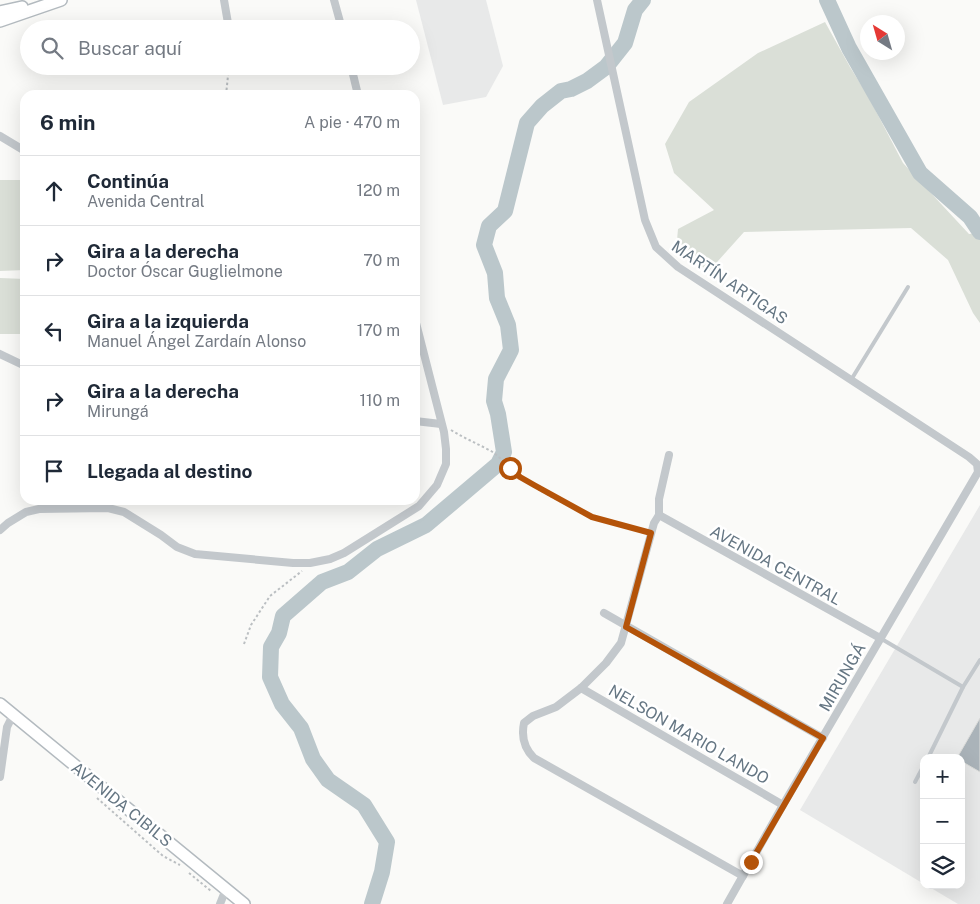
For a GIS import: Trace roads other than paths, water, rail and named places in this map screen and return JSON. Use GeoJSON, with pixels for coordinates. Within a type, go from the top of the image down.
{"type":"FeatureCollection","features":[{"type":"Feature","properties":{"kind":"street"},"geometry":{"type":"LineString","coordinates":[[0,12],[48,0]]}},
{"type":"Feature","properties":{"kind":"street"},"geometry":{"type":"LineString","coordinates":[[0,22],[61,0]]}},
{"type":"Feature","properties":{"kind":"street"},"geometry":{"type":"LineString","coordinates":[[224,0],[227,20]]}},
{"type":"Feature","properties":{"kind":"street"},"geometry":{"type":"LineString","coordinates":[[334,0],[340,20]]}},
{"type":"Feature","properties":{"kind":"street","name":"MARTÍN ARTIGAS"},"geometry":{"type":"LineString","coordinates":[[597,0],[645,220],[656,247],[678,267],[970,457],[976,464]]}},
{"type":"Feature","properties":{"kind":"street"},"geometry":{"type":"LineString","coordinates":[[353,75],[357,90]]}},
{"type":"Feature","properties":{"kind":"street"},"geometry":{"type":"LineString","coordinates":[[0,136],[20,148]]}},
{"type":"Feature","properties":{"kind":"street"},"geometry":{"type":"LineString","coordinates":[[420,339],[446,449],[446,464],[438,485],[420,505]]}},
{"type":"Feature","properties":{"kind":"street"},"geometry":{"type":"LineString","coordinates":[[0,354],[20,364]]}},
{"type":"Feature","properties":{"kind":"street"},"geometry":{"type":"LineString","coordinates":[[420,422],[441,424]]}},
{"type":"Feature","properties":{"kind":"street"},"geometry":{"type":"LineString","coordinates":[[669,455],[659,499],[659,515],[651,533],[621,643],[606,663],[581,688],[556,707],[533,716],[524,723],[523,738],[526,751],[534,758],[743,876]]}},
{"type":"Feature","properties":{"kind":"street","name":"MIRUNGÁ"},"geometry":{"type":"LineString","coordinates":[[727,904],[978,472],[976,464]]}},
{"type":"Feature","properties":{"kind":"street"},"geometry":{"type":"LineString","coordinates":[[0,530],[26,512],[108,508],[124,512],[177,547],[195,554],[310,563],[330,559],[344,553],[420,505]]}},
{"type":"Feature","properties":{"kind":"street","name":"AVENIDA CENTRAL"},"geometry":{"type":"LineString","coordinates":[[659,515],[880,638]]}},
{"type":"Feature","properties":{"kind":"street"},"geometry":{"type":"LineString","coordinates":[[604,613],[823,738]]}},
{"type":"Feature","properties":{"kind":"street","name":"NELSON MARIO LANDO"},"geometry":{"type":"LineString","coordinates":[[581,688],[783,805]]}},
{"type":"Feature","properties":{"kind":"street","name":"AVENIDA CIBILS"},"geometry":{"type":"LineString","coordinates":[[0,704],[244,904]]}},
{"type":"Feature","properties":{"kind":"street"},"geometry":{"type":"LineString","coordinates":[[0,777],[7,727],[13,715]]}},
{"type":"Feature","properties":{"kind":"street"},"geometry":{"type":"LineString","coordinates":[[220,904],[226,889]]}},
{"type":"Feature","properties":{"kind":"lane"},"geometry":{"type":"LineString","coordinates":[[851,380],[908,287]]}},
{"type":"Feature","properties":{"kind":"lane"},"geometry":{"type":"LineString","coordinates":[[880,638],[963,687]]}},
{"type":"Feature","properties":{"kind":"lane"},"geometry":{"type":"LineString","coordinates":[[930,754],[963,687],[980,660]]}},
{"type":"Feature","properties":{"kind":"lane"},"geometry":{"type":"LineString","coordinates":[[915,782],[920,773]]}},
{"type":"Feature","properties":{"kind":"waterway"},"geometry":{"type":"LineString","coordinates":[[372,904],[382,872],[387,842],[364,805],[328,780],[313,759],[301,728],[282,704],[270,677],[271,647],[279,633],[283,616],[322,582],[348,572],[377,549],[426,525],[498,464],[504,452],[494,401],[496,379],[511,350],[508,325],[497,298],[495,273],[484,245],[489,226],[505,211],[527,123],[542,106],[561,91],[571,89],[587,81],[606,67],[625,43],[635,10],[643,0]]}},
{"type":"Feature","properties":{"kind":"waterway"},"geometry":{"type":"LineString","coordinates":[[827,0],[849,48],[920,173],[970,217],[980,232]]}}]}
